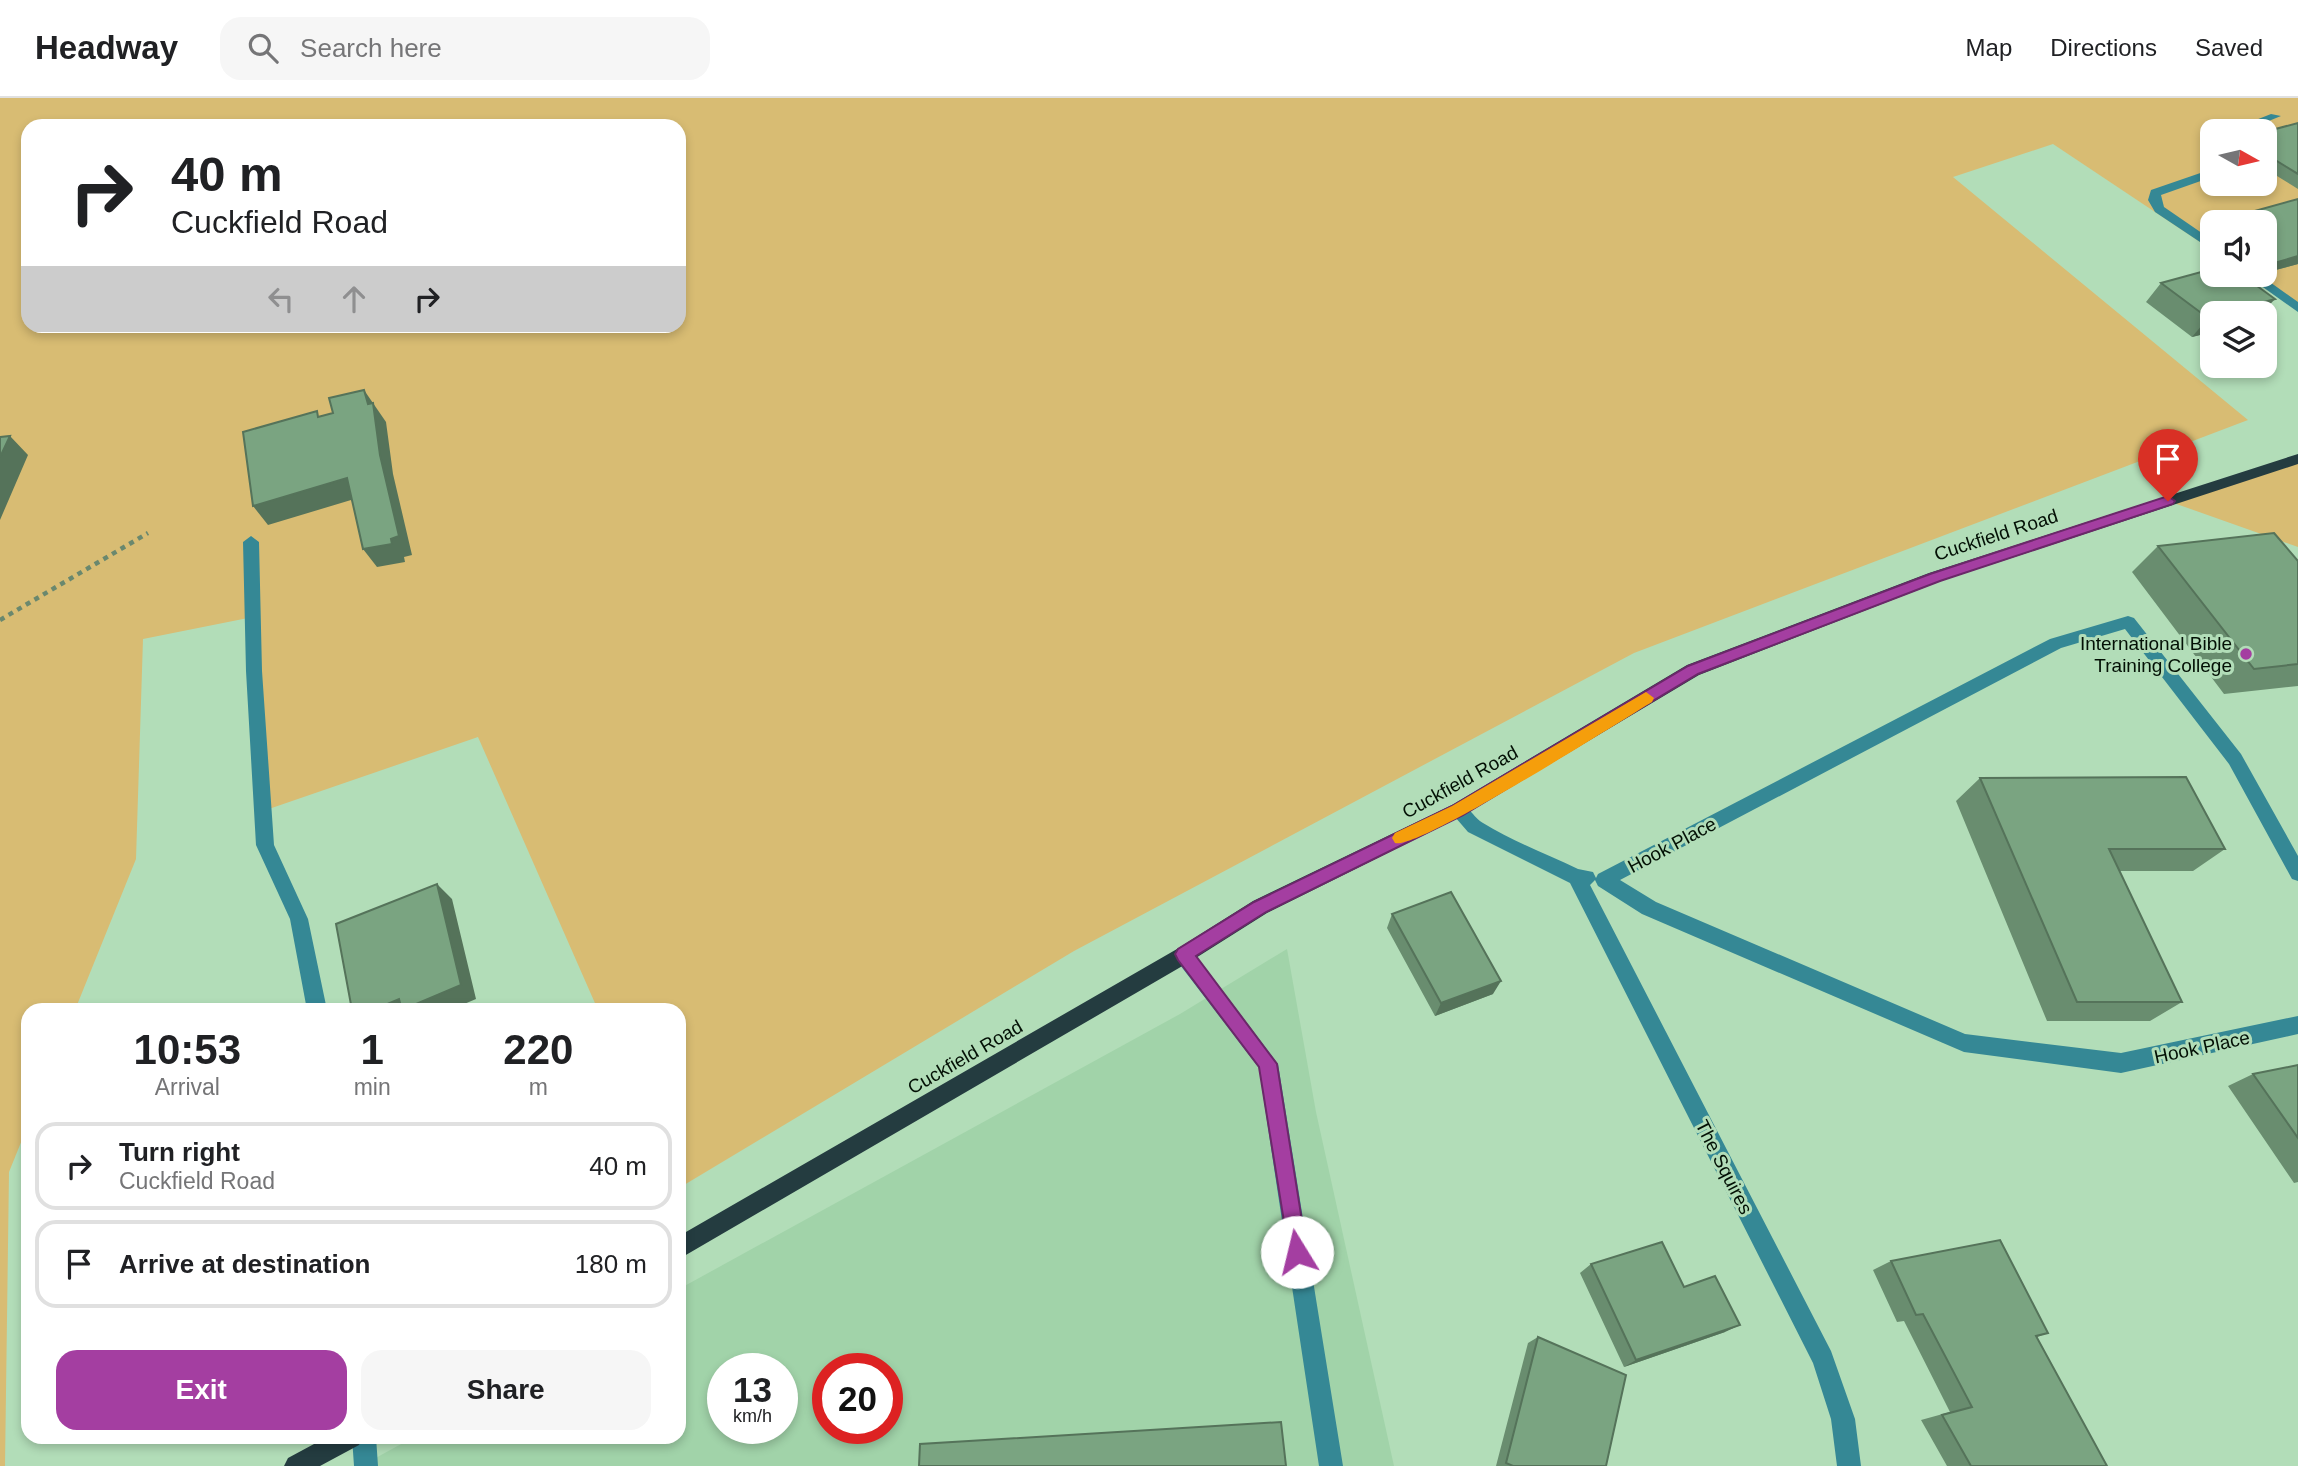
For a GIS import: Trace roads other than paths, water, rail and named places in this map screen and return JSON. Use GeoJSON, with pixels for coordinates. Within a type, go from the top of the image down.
{"type":"FeatureCollection","features":[{"type":"Feature","properties":{"kind":"main road","name":"Cuckfield Road"},"geometry":{"type":"LineString","coordinates":[[686,1244],[1260,907],[1458,810],[1693,670],[1935,578],[2298,458]]}},
{"type":"Feature","properties":{"kind":"main road"},"geometry":{"type":"LineString","coordinates":[[296,1466],[338,1444]]}},
{"type":"Feature","properties":{"kind":"street"},"geometry":{"type":"LineString","coordinates":[[2267,119],[2275,116]]}},
{"type":"Feature","properties":{"kind":"street"},"geometry":{"type":"LineString","coordinates":[[2200,177],[2155,193],[2154,200],[2159,209],[2200,238]]}},
{"type":"Feature","properties":{"kind":"street"},"geometry":{"type":"LineString","coordinates":[[2269,287],[2298,308]]}},
{"type":"Feature","properties":{"kind":"street"},"geometry":{"type":"LineString","coordinates":[[251,542],[254,671],[265,845],[299,919],[316,1003]]}},
{"type":"Feature","properties":{"kind":"street","name":"Hook Place"},"geometry":{"type":"LineString","coordinates":[[1604,880],[2056,643],[2127,622],[2235,759],[2298,873]]}},
{"type":"Feature","properties":{"kind":"street"},"geometry":{"type":"LineString","coordinates":[[1458,810],[1474,827],[1576,877],[1604,880]]}},
{"type":"Feature","properties":{"kind":"street","name":"The Squires"},"geometry":{"type":"LineString","coordinates":[[1576,877],[1823,1359],[1843,1419],[1849,1466]]}},
{"type":"Feature","properties":{"kind":"street","name":"Hook Place"},"geometry":{"type":"LineString","coordinates":[[1604,880],[1649,908],[1964,1043],[2121,1063],[2298,1025]]}},
{"type":"Feature","properties":{"kind":"street"},"geometry":{"type":"LineString","coordinates":[[1184,954],[1268,1064],[1331,1466]]}},
{"type":"Feature","properties":{"kind":"street"},"geometry":{"type":"LineString","coordinates":[[364,1444],[366,1466]]}},
{"type":"Feature","properties":{"kind":"place","name":"International Bible Training College"},"geometry":{"type":"Point","coordinates":[2246,654]}}]}
